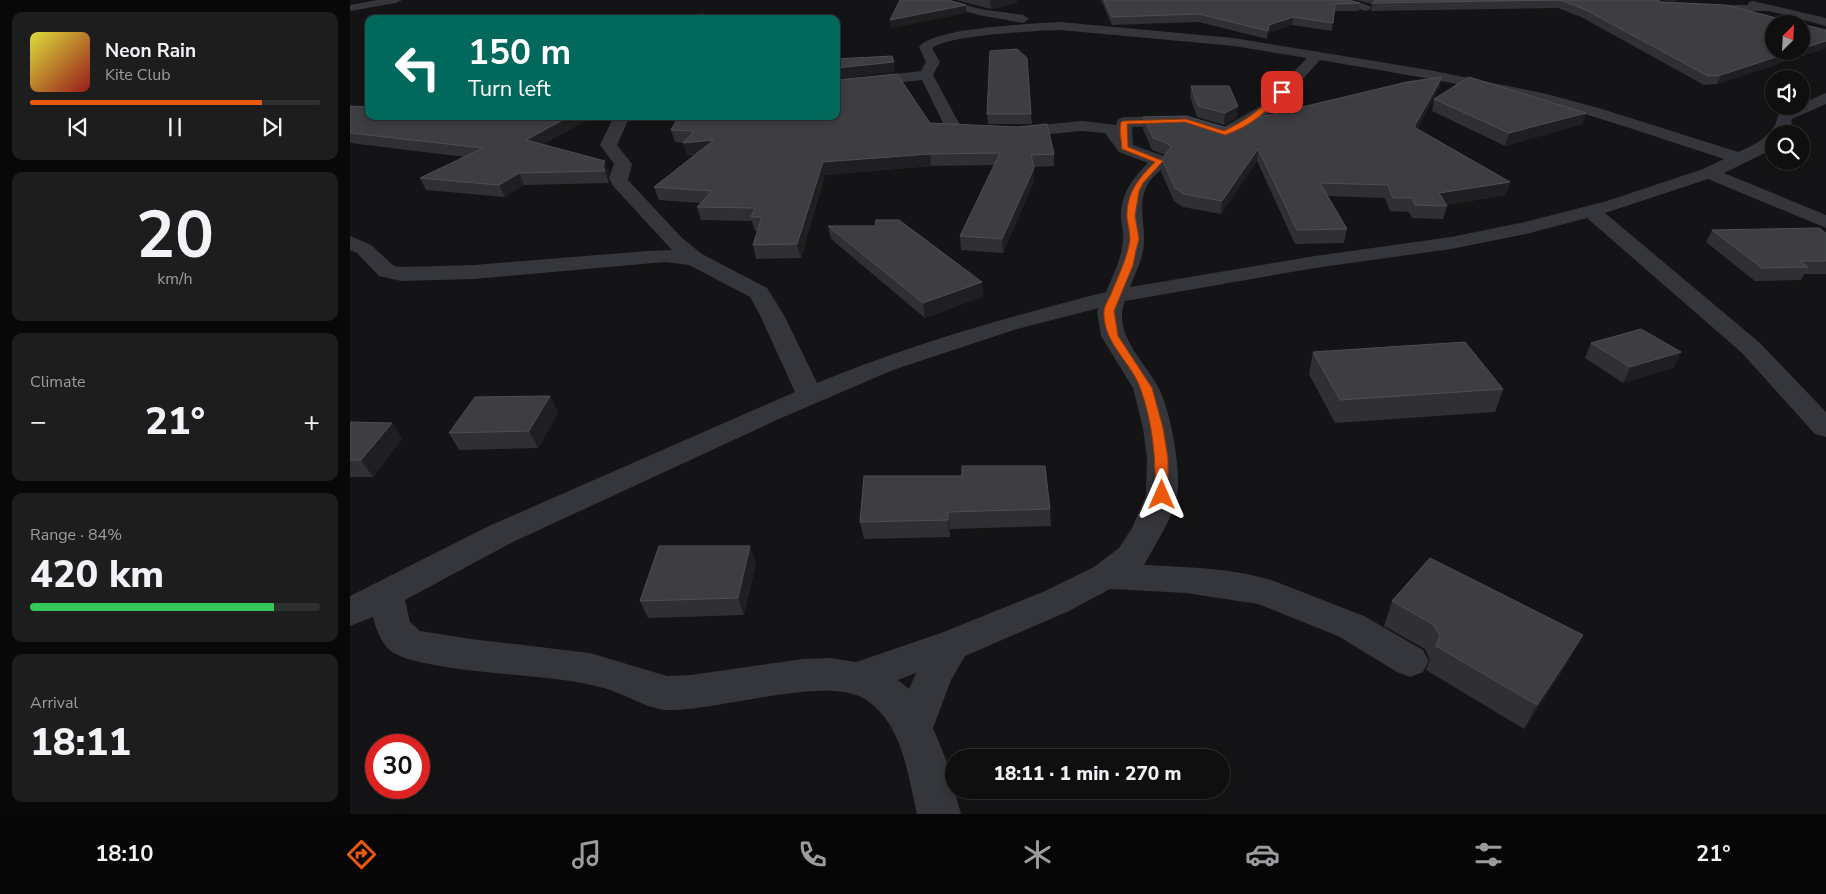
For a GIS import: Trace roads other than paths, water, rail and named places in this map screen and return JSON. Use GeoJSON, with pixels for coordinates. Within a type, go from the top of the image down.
{"type":"FeatureCollection","features":[{"type":"Feature","properties":{"kind":"street"},"geometry":{"type":"LineString","coordinates":[[350,8],[396,0]]}},
{"type":"Feature","properties":{"kind":"street"},"geometry":{"type":"LineString","coordinates":[[937,0],[978,12],[1083,28],[1200,38],[1448,78],[1547,98],[1739,158]]}},
{"type":"Feature","properties":{"kind":"street"},"geometry":{"type":"LineString","coordinates":[[1338,0],[1366,8]]}},
{"type":"Feature","properties":{"kind":"street"},"geometry":{"type":"LineString","coordinates":[[1732,0],[1824,21]]}},
{"type":"Feature","properties":{"kind":"street"},"geometry":{"type":"LineString","coordinates":[[1688,7],[1770,8]]}},
{"type":"Feature","properties":{"kind":"street"},"geometry":{"type":"LineString","coordinates":[[350,13],[365,18]]}},
{"type":"Feature","properties":{"kind":"street"},"geometry":{"type":"LineString","coordinates":[[926,75],[933,62],[925,47],[936,41],[971,34],[1033,28],[1083,28]]}},
{"type":"Feature","properties":{"kind":"street"},"geometry":{"type":"LineString","coordinates":[[1125,148],[1124,122],[1186,120],[1225,133],[1245,123],[1264,110],[1316,56]]}},
{"type":"Feature","properties":{"kind":"street"},"geometry":{"type":"LineString","coordinates":[[840,85],[926,75]]}},
{"type":"Feature","properties":{"kind":"street"},"geometry":{"type":"LineString","coordinates":[[856,678],[952,645],[1057,601],[1106,576],[1130,556],[1148,531],[1162,495],[1162,459],[1157,428],[1146,388],[1113,336],[1109,311],[1128,265],[1134,239],[1131,216],[1139,182],[1160,161],[1125,148],[1110,128],[1082,126],[1019,132],[954,130],[942,107],[937,92],[926,75]]}},
{"type":"Feature","properties":{"kind":"street"},"geometry":{"type":"LineString","coordinates":[[1783,125],[1785,117],[1826,98]]}},
{"type":"Feature","properties":{"kind":"street"},"geometry":{"type":"LineString","coordinates":[[620,120],[608,145],[623,164],[618,178],[675,242],[694,259],[759,293],[772,315],[810,395]]}},
{"type":"Feature","properties":{"kind":"street"},"geometry":{"type":"LineString","coordinates":[[350,612],[500,534],[810,395],[884,364],[999,326],[1116,296],[1315,262],[1451,243],[1526,228],[1591,211],[1709,172],[1765,145]]}},
{"type":"Feature","properties":{"kind":"street"},"geometry":{"type":"LineString","coordinates":[[1709,172],[1826,222]]}},
{"type":"Feature","properties":{"kind":"street"},"geometry":{"type":"LineString","coordinates":[[1591,211],[1751,348],[1825,428]]}},
{"type":"Feature","properties":{"kind":"street"},"geometry":{"type":"LineString","coordinates":[[350,242],[364,250],[387,271],[401,274],[474,272],[664,256],[694,259]]}},
{"type":"Feature","properties":{"kind":"street"},"geometry":{"type":"LineString","coordinates":[[1106,576],[1186,580],[1262,591],[1351,626],[1410,661]]}},
{"type":"Feature","properties":{"kind":"street"},"geometry":{"type":"LineString","coordinates":[[386,593],[392,628],[408,643],[461,655],[586,668],[626,679],[665,693],[695,692],[799,677],[839,675],[856,678],[876,686],[898,702],[914,726],[940,814]]}},
{"type":"Feature","properties":{"kind":"street"},"geometry":{"type":"LineString","coordinates":[[914,726],[934,675],[952,645]]}}]}
